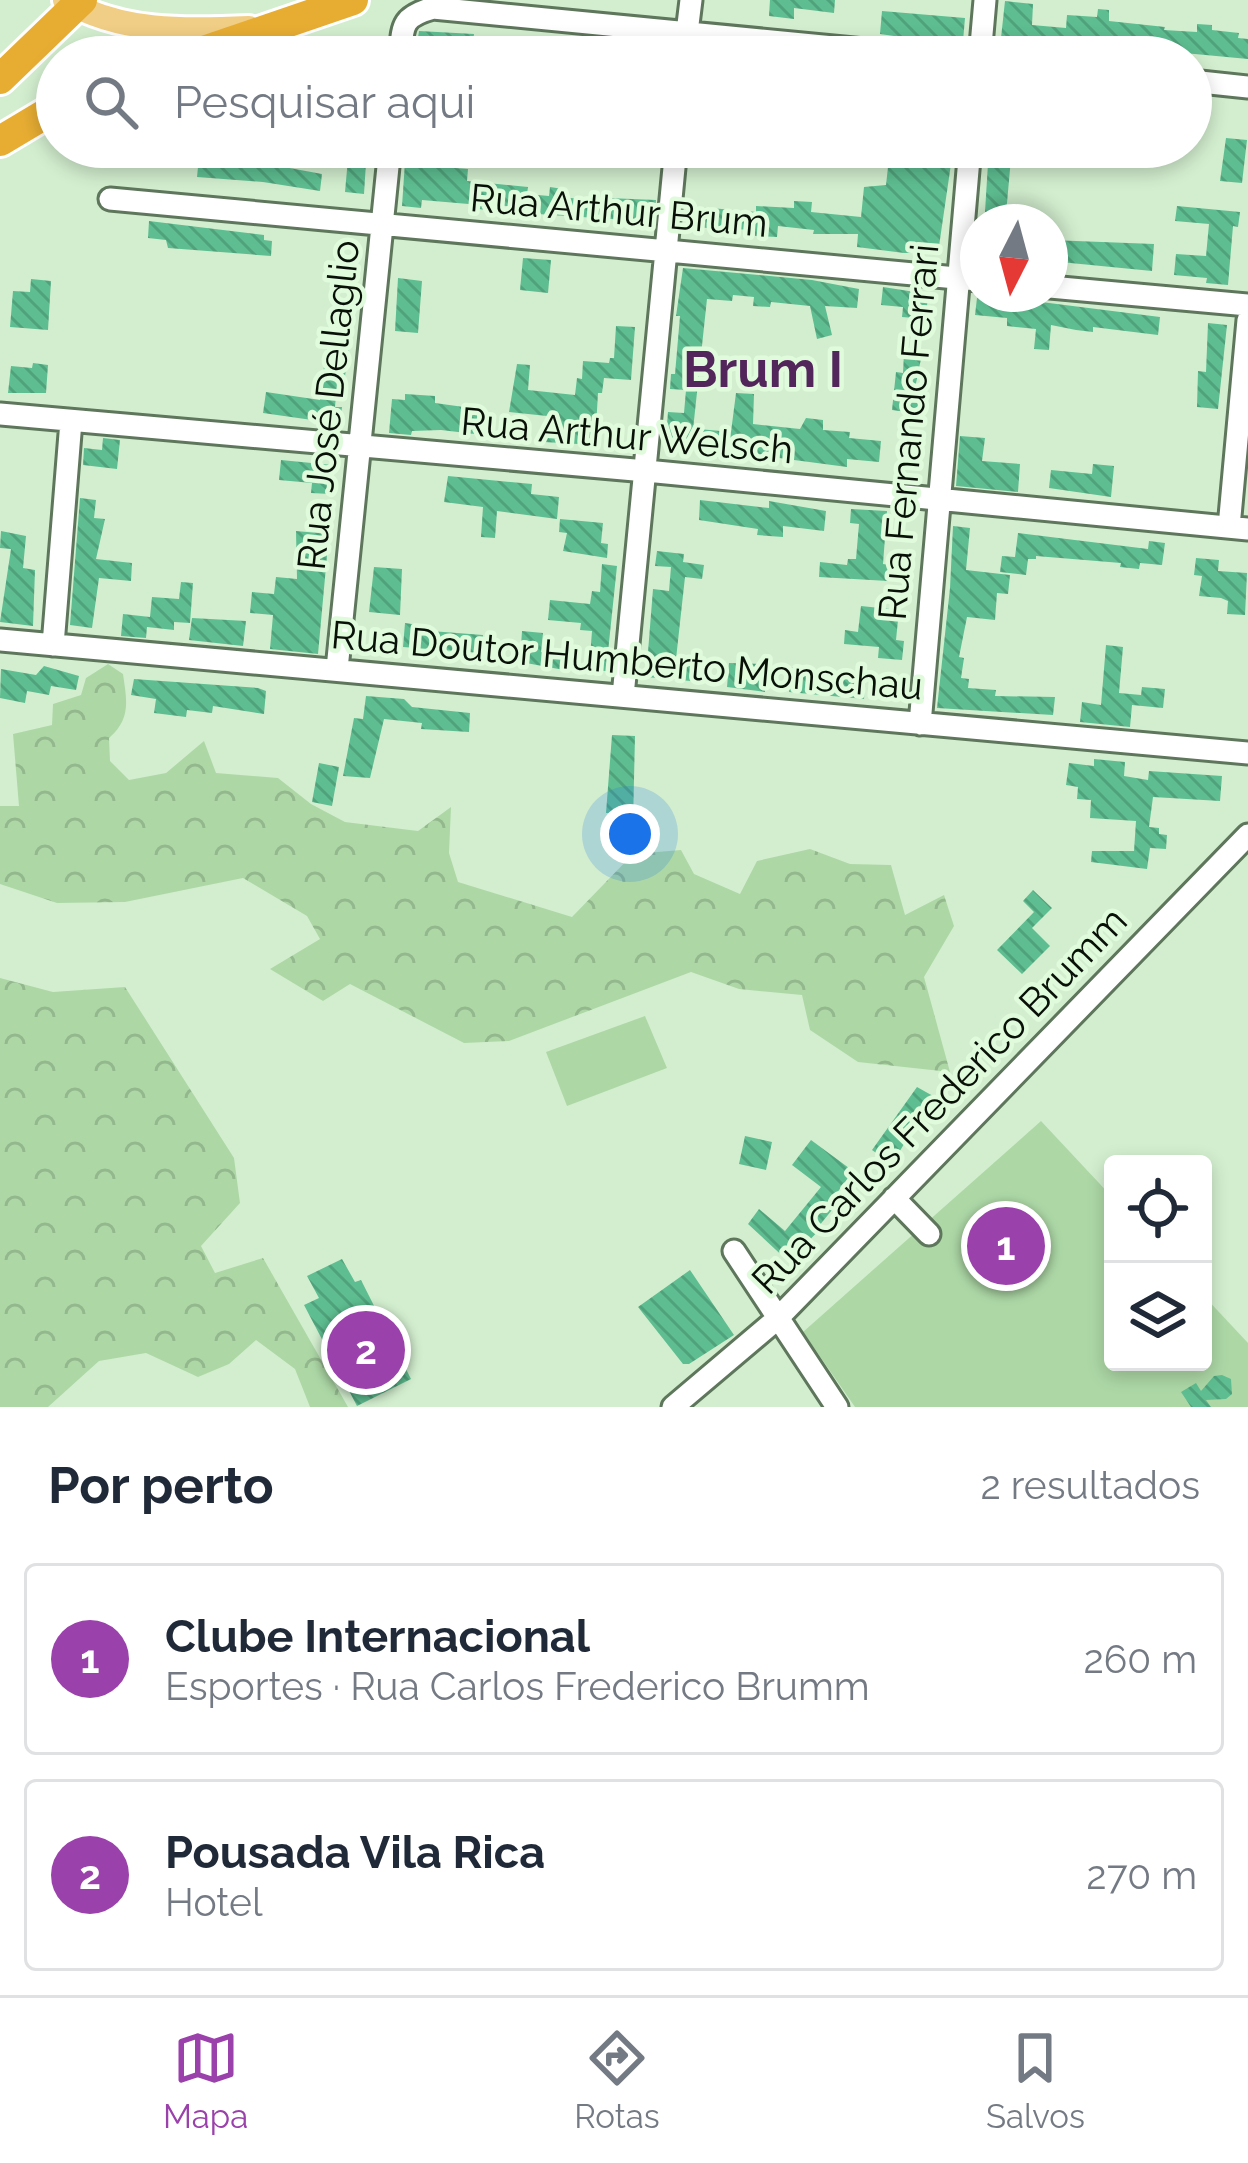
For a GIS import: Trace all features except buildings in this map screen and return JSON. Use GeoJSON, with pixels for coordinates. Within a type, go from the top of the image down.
{"type":"FeatureCollection","features":[{"type":"Feature","properties":{"kind":"highway"},"geometry":{"type":"LineString","coordinates":[[248,36],[353,0]]}},
{"type":"Feature","properties":{"kind":"highway"},"geometry":{"type":"LineString","coordinates":[[41,36],[74,2]]}},
{"type":"Feature","properties":{"kind":"highway"},"geometry":{"type":"LineString","coordinates":[[0,79],[36,42]]}},
{"type":"Feature","properties":{"kind":"highway"},"geometry":{"type":"LineString","coordinates":[[0,141],[36,120]]}},
{"type":"Feature","properties":{"kind":"main road"},"geometry":{"type":"LineString","coordinates":[[74,2],[123,24],[191,31],[286,23]]}},
{"type":"Feature","properties":{"kind":"street"},"geometry":{"type":"LineString","coordinates":[[687,36],[691,0]]}},
{"type":"Feature","properties":{"kind":"street"},"geometry":{"type":"LineString","coordinates":[[982,36],[985,0]]}},
{"type":"Feature","properties":{"kind":"street"},"geometry":{"type":"LineString","coordinates":[[402,36],[404,23],[414,13],[433,8],[718,36]]}},
{"type":"Feature","properties":{"kind":"street"},"geometry":{"type":"LineString","coordinates":[[1212,83],[1248,87]]}},
{"type":"Feature","properties":{"kind":"street","name":"Rua José Dellaglio"},"geometry":{"type":"LineString","coordinates":[[338,669],[388,168]]}},
{"type":"Feature","properties":{"kind":"street"},"geometry":{"type":"LineString","coordinates":[[623,696],[674,168]]}},
{"type":"Feature","properties":{"kind":"street","name":"Rua Fernando Ferrari"},"geometry":{"type":"LineString","coordinates":[[969,204],[970,168]]}},
{"type":"Feature","properties":{"kind":"street","name":"Rua Arthur Brum"},"geometry":{"type":"LineString","coordinates":[[110,199],[960,278]]}},
{"type":"Feature","properties":{"kind":"street"},"geometry":{"type":"LineString","coordinates":[[1068,288],[1248,305]]}},
{"type":"Feature","properties":{"kind":"street","name":"Rua Fernando Ferrari"},"geometry":{"type":"LineString","coordinates":[[920,724],[937,500],[963,312]]}},
{"type":"Feature","properties":{"kind":"street"},"geometry":{"type":"LineString","coordinates":[[1238,528],[1248,320]]}},
{"type":"Feature","properties":{"kind":"street","name":"Rua Arthur Welsch"},"geometry":{"type":"LineString","coordinates":[[0,414],[1238,528]]}},
{"type":"Feature","properties":{"kind":"street"},"geometry":{"type":"LineString","coordinates":[[53,645],[70,421]]}},
{"type":"Feature","properties":{"kind":"street","name":"Rua Doutor Humberto Monschau"},"geometry":{"type":"LineString","coordinates":[[0,640],[1248,753]]}},
{"type":"Feature","properties":{"kind":"street","name":"Rua Carlos Frederico Brumm"},"geometry":{"type":"LineString","coordinates":[[673,1407],[777,1319],[1248,835]]}},
{"type":"Feature","properties":{"kind":"street"},"geometry":{"type":"LineString","coordinates":[[894,1198],[929,1234]]}},
{"type":"Feature","properties":{"kind":"street"},"geometry":{"type":"LineString","coordinates":[[734,1251],[837,1407]]}},
{"type":"Feature","properties":{"kind":"green space"},"geometry":{"type":"Polygon","coordinates":[[[108,664],[123,674],[126,701],[121,724],[109,738],[110,761],[129,780],[166,773],[204,741],[216,773],[278,778],[311,804],[345,822],[418,831],[451,807],[449,853],[458,882],[572,917],[633,854],[681,850],[694,874],[740,894],[757,861],[810,849],[850,864],[891,865],[905,915],[944,895],[954,926],[924,977],[950,1072],[858,1062],[810,1030],[802,995],[739,989],[691,972],[509,1041],[464,1043],[350,984],[323,1001],[270,969],[320,939],[307,916],[243,878],[125,902],[57,903],[0,884],[0,806],[19,806],[13,734],[52,725],[53,704],[81,695],[86,678],[108,664]]]}},
{"type":"Feature","properties":{"kind":"green space"},"geometry":{"type":"Polygon","coordinates":[[[0,978],[53,992],[125,987],[234,1158],[240,1203],[201,1246],[215,1273],[263,1258],[348,1407],[310,1407],[295,1369],[256,1340],[229,1364],[198,1377],[146,1353],[99,1361],[48,1407],[0,1407],[0,978]]]}},
{"type":"Feature","properties":{"kind":"green space"},"geometry":{"type":"Polygon","coordinates":[[[645,1016],[667,1068],[567,1106],[546,1052],[645,1016]]]}},
{"type":"Feature","properties":{"kind":"green space"},"geometry":{"type":"Polygon","coordinates":[[[1041,1121],[1104,1188],[1104,1371],[1212,1371],[1212,1305],[1248,1343],[1248,1407],[855,1407],[803,1332],[1041,1121]]]}},
{"type":"Feature","properties":{"kind":"place","name":"Clube Internacional"},"geometry":{"type":"Point","coordinates":[1006,1246]}},
{"type":"Feature","properties":{"kind":"place","name":"Pousada Vila Rica"},"geometry":{"type":"Point","coordinates":[366,1350]}},
{"type":"Feature","properties":{"kind":"district","name":"Brum I"},"geometry":{"type":"Point","coordinates":[763,369]}}]}
